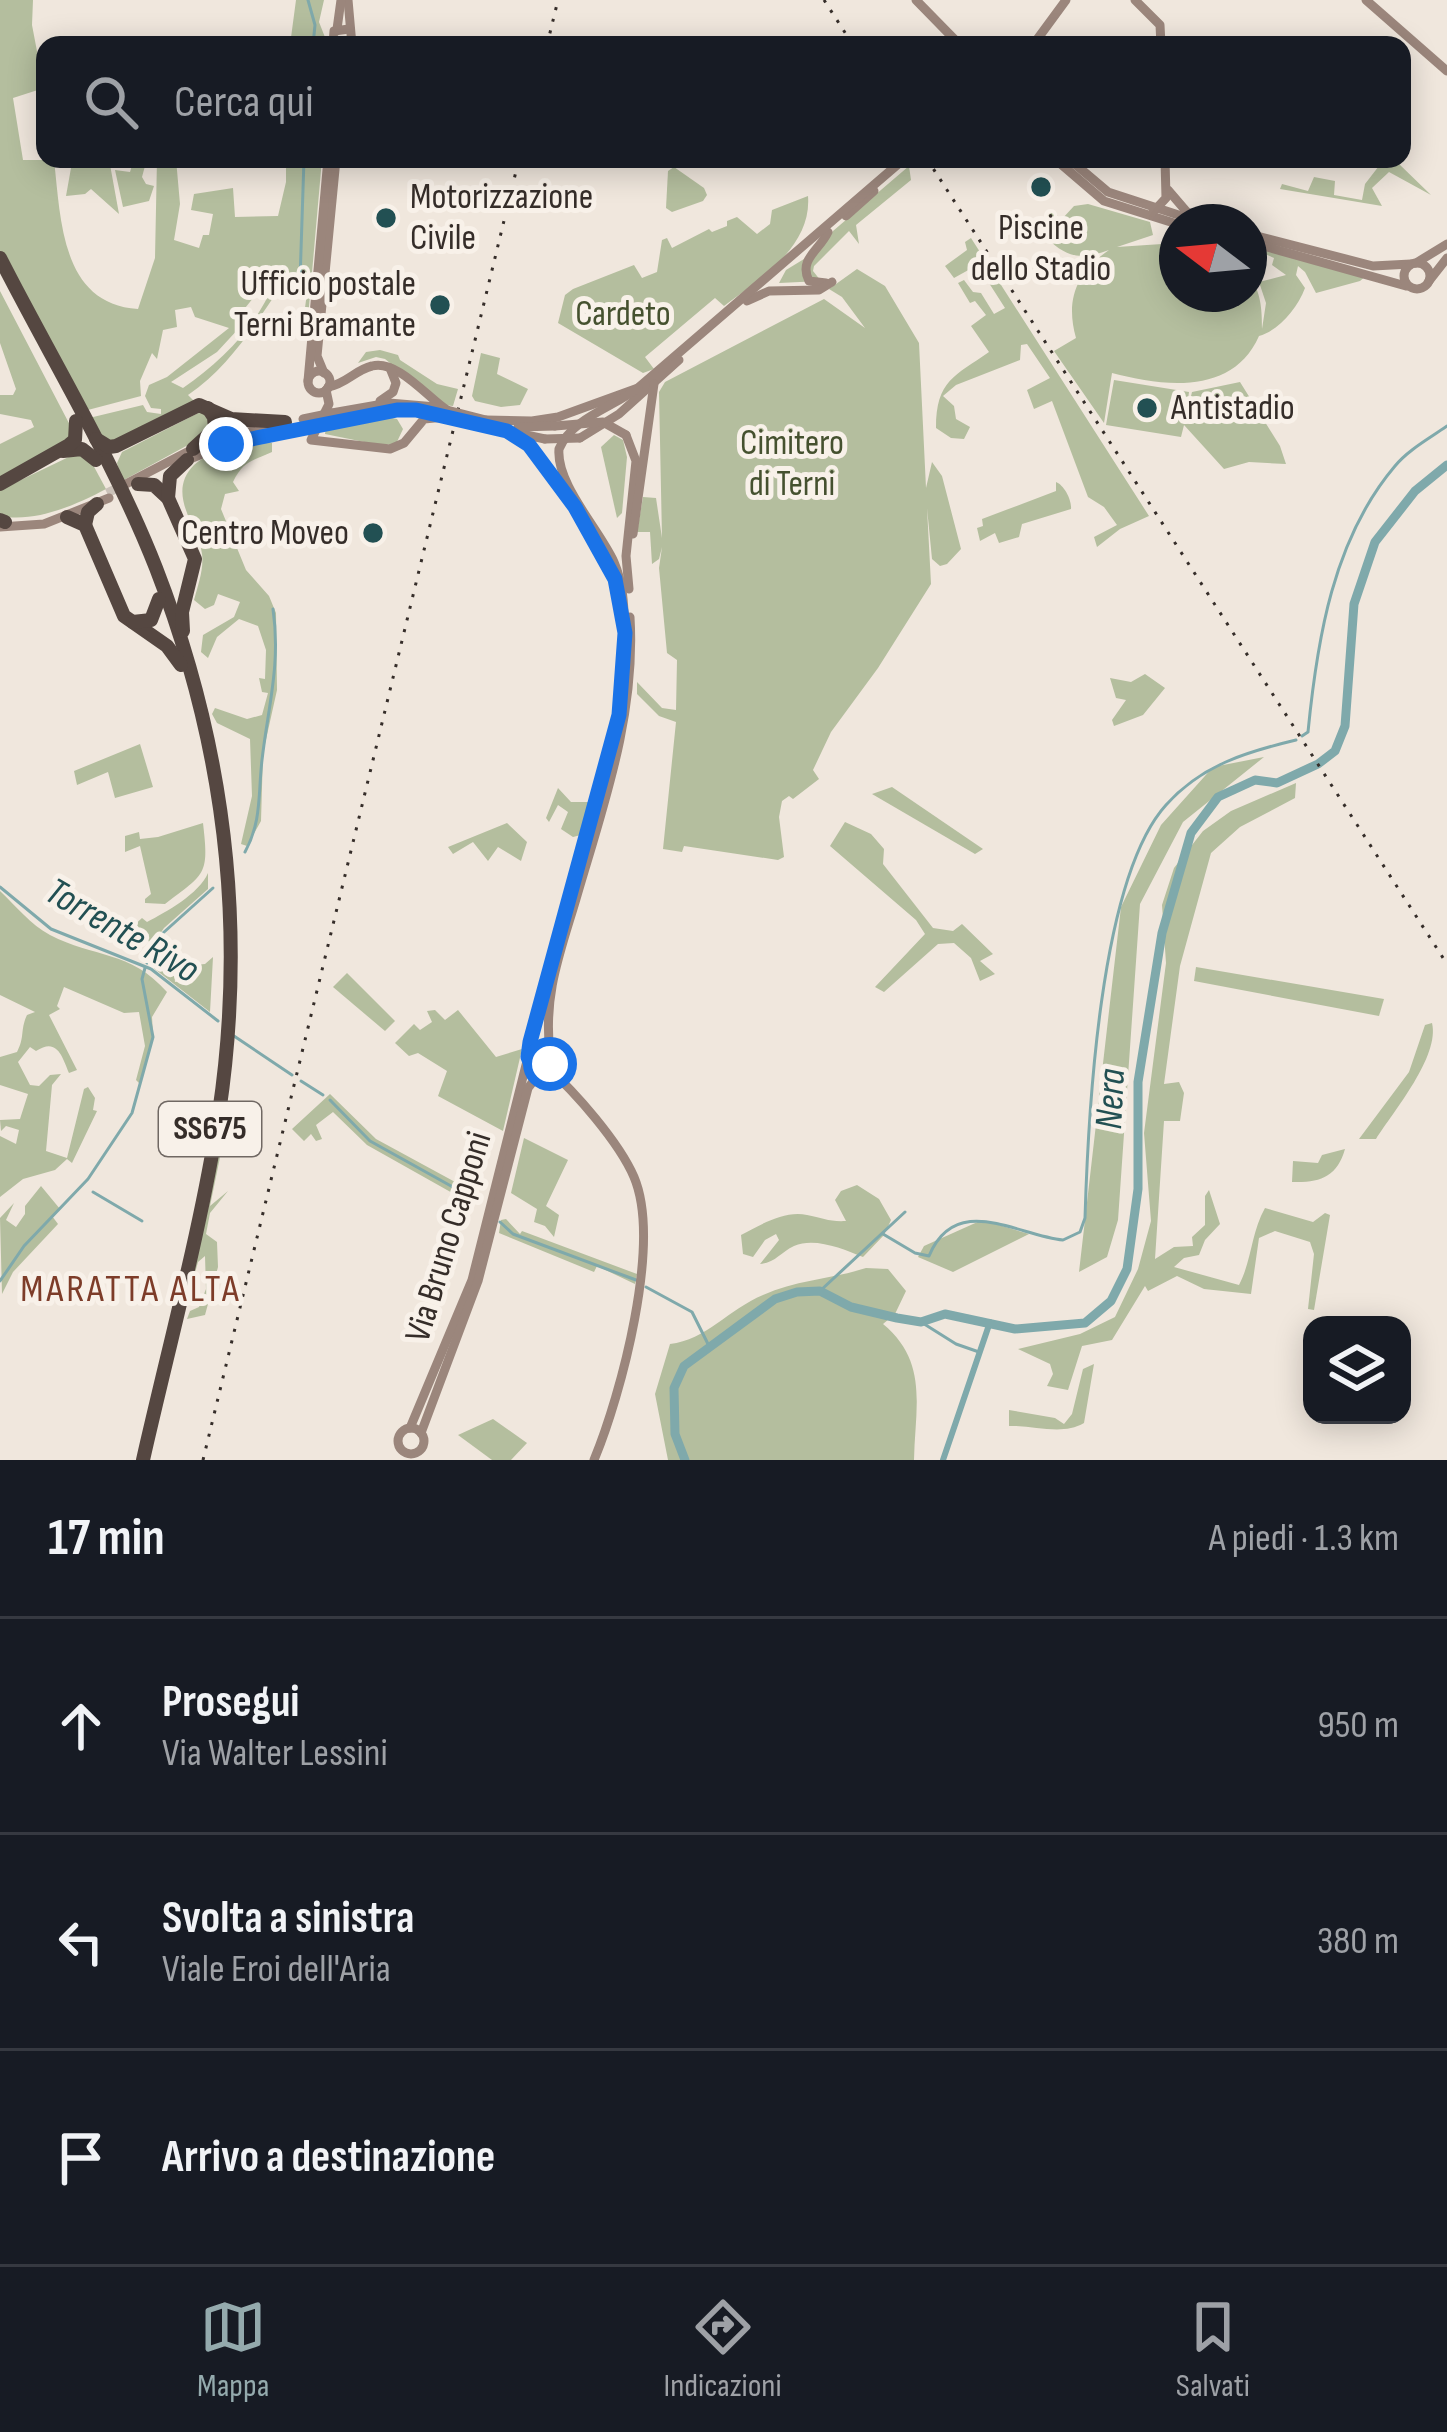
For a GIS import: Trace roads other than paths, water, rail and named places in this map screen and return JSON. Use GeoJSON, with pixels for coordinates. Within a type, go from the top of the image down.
{"type":"FeatureCollection","features":[{"type":"Feature","properties":{"kind":"highway","name":"SS675"},"geometry":{"type":"LineString","coordinates":[[0,258],[77,414],[185,665]]}},
{"type":"Feature","properties":{"kind":"highway","name":"SS675"},"geometry":{"type":"LineString","coordinates":[[0,275],[92,436],[155,568],[212,751],[224,824],[232,945],[229,1019],[210,1165],[140,1460]]}},
{"type":"Feature","properties":{"kind":"highway"},"geometry":{"type":"LineString","coordinates":[[92,436],[109,447],[188,408],[208,408],[231,419],[296,423]]}},
{"type":"Feature","properties":{"kind":"highway"},"geometry":{"type":"LineString","coordinates":[[168,498],[170,476],[215,429],[208,408]]}},
{"type":"Feature","properties":{"kind":"highway"},"geometry":{"type":"LineString","coordinates":[[0,484],[63,451],[75,440],[77,414]]}},
{"type":"Feature","properties":{"kind":"highway"},"geometry":{"type":"LineString","coordinates":[[111,473],[112,453],[125,442]]}},
{"type":"Feature","properties":{"kind":"highway"},"geometry":{"type":"LineString","coordinates":[[63,451],[78,448],[96,460]]}},
{"type":"Feature","properties":{"kind":"highway"},"geometry":{"type":"LineString","coordinates":[[130,486],[154,485],[168,498],[195,559],[182,612],[185,665]]}},
{"type":"Feature","properties":{"kind":"highway"},"geometry":{"type":"LineString","coordinates":[[104,498],[88,512],[85,525],[124,616],[185,665]]}},
{"type":"Feature","properties":{"kind":"highway"},"geometry":{"type":"LineString","coordinates":[[67,518],[85,525]]}},
{"type":"Feature","properties":{"kind":"highway"},"geometry":{"type":"LineString","coordinates":[[155,568],[168,578],[180,578],[195,559]]}},
{"type":"Feature","properties":{"kind":"highway"},"geometry":{"type":"LineString","coordinates":[[124,616],[146,623],[155,615],[159,599]]}},
{"type":"Feature","properties":{"kind":"main road"},"geometry":{"type":"LineString","coordinates":[[343,29],[345,0]]}},
{"type":"Feature","properties":{"kind":"main road"},"geometry":{"type":"LineString","coordinates":[[916,0],[951,36]]}},
{"type":"Feature","properties":{"kind":"main road"},"geometry":{"type":"LineString","coordinates":[[1040,36],[1066,0]]}},
{"type":"Feature","properties":{"kind":"main road"},"geometry":{"type":"LineString","coordinates":[[1135,0],[1160,25],[1161,36]]}},
{"type":"Feature","properties":{"kind":"main road"},"geometry":{"type":"LineString","coordinates":[[1366,0],[1411,36]]}},
{"type":"Feature","properties":{"kind":"main road"},"geometry":{"type":"LineString","coordinates":[[332,36],[343,29]]}},
{"type":"Feature","properties":{"kind":"main road"},"geometry":{"type":"LineString","coordinates":[[343,29],[353,36]]}},
{"type":"Feature","properties":{"kind":"main road"},"geometry":{"type":"LineString","coordinates":[[1411,36],[1447,71]]}},
{"type":"Feature","properties":{"kind":"main road"},"geometry":{"type":"LineString","coordinates":[[308,381],[331,168]]}},
{"type":"Feature","properties":{"kind":"main road"},"geometry":{"type":"LineString","coordinates":[[329,412],[317,356],[331,168]]}},
{"type":"Feature","properties":{"kind":"main road"},"geometry":{"type":"LineString","coordinates":[[508,425],[565,441],[580,438],[620,414],[897,168]]}},
{"type":"Feature","properties":{"kind":"main road"},"geometry":{"type":"LineString","coordinates":[[625,633],[622,582],[596,528],[561,474],[558,458],[568,431],[618,404],[897,168]]}},
{"type":"Feature","properties":{"kind":"main road"},"geometry":{"type":"LineString","coordinates":[[1065,168],[1096,196],[1159,214]]}},
{"type":"Feature","properties":{"kind":"main road"},"geometry":{"type":"LineString","coordinates":[[1080,168],[1108,192],[1159,216]]}},
{"type":"Feature","properties":{"kind":"main road"},"geometry":{"type":"LineString","coordinates":[[1152,213],[1166,198],[1166,168]]}},
{"type":"Feature","properties":{"kind":"main road"},"geometry":{"type":"LineString","coordinates":[[1167,188],[1177,204]]}},
{"type":"Feature","properties":{"kind":"main road"},"geometry":{"type":"LineString","coordinates":[[747,301],[769,290],[819,290],[832,282],[815,284],[805,272],[807,260],[828,232]]}},
{"type":"Feature","properties":{"kind":"main road"},"geometry":{"type":"LineString","coordinates":[[1267,242],[1373,266],[1413,264],[1428,268],[1430,281]]}},
{"type":"Feature","properties":{"kind":"main road"},"geometry":{"type":"LineString","coordinates":[[1267,243],[1422,288],[1447,258]]}},
{"type":"Feature","properties":{"kind":"main road"},"geometry":{"type":"LineString","coordinates":[[1406,286],[1404,275],[1413,264],[1447,244]]}},
{"type":"Feature","properties":{"kind":"main road"},"geometry":{"type":"LineString","coordinates":[[374,365],[390,368],[446,414],[424,419],[406,440],[390,449],[311,440],[344,384],[374,365]]}},
{"type":"Feature","properties":{"kind":"main road"},"geometry":{"type":"LineString","coordinates":[[372,405],[393,392],[396,383],[390,368]]}},
{"type":"Feature","properties":{"kind":"main road"},"geometry":{"type":"LineString","coordinates":[[308,381],[314,373],[324,384]]}},
{"type":"Feature","properties":{"kind":"main road"},"geometry":{"type":"LineString","coordinates":[[324,384],[355,375]]}},
{"type":"Feature","properties":{"kind":"main road"},"geometry":{"type":"LineString","coordinates":[[308,381],[344,384]]}},
{"type":"Feature","properties":{"kind":"main road"},"geometry":{"type":"LineString","coordinates":[[629,593],[655,382]]}},
{"type":"Feature","properties":{"kind":"main road"},"geometry":{"type":"LineString","coordinates":[[508,425],[558,417],[638,388]]}},
{"type":"Feature","properties":{"kind":"main road"},"geometry":{"type":"LineString","coordinates":[[130,486],[190,455],[329,412],[414,403],[446,414]]}},
{"type":"Feature","properties":{"kind":"main road"},"geometry":{"type":"LineString","coordinates":[[329,412],[416,410],[508,425],[603,422],[626,435],[636,461],[626,556],[629,593]]}},
{"type":"Feature","properties":{"kind":"main road"},"geometry":{"type":"LineString","coordinates":[[383,412],[405,420],[406,440]]}},
{"type":"Feature","properties":{"kind":"main road"},"geometry":{"type":"LineString","coordinates":[[508,425],[537,452],[595,539],[615,579],[625,633]]}},
{"type":"Feature","properties":{"kind":"main road"},"geometry":{"type":"LineString","coordinates":[[1,523],[26,527],[67,518],[104,498]]}},
{"type":"Feature","properties":{"kind":"main road"},"geometry":{"type":"LineString","coordinates":[[1,523],[56,515],[104,498]]}},
{"type":"Feature","properties":{"kind":"main road","name":"Via Bruno Capponi"},"geometry":{"type":"LineString","coordinates":[[416,1430],[478,1281],[528,1088],[550,1053],[547,998],[622,735],[630,689],[629,593]]}},
{"type":"Feature","properties":{"kind":"main road","name":"Via Bruno Capponi"},"geometry":{"type":"LineString","coordinates":[[400,1447],[411,1457],[423,1446],[416,1430],[472,1280],[619,715],[625,633]]}},
{"type":"Feature","properties":{"kind":"main road"},"geometry":{"type":"LineString","coordinates":[[550,1053],[537,1046],[528,1055],[532,1067],[544,1069],[621,1153],[636,1181],[642,1227],[638,1302],[609,1420],[594,1460]]}},
{"type":"Feature","properties":{"kind":"main road","name":"Via Bruno Capponi"},"geometry":{"type":"LineString","coordinates":[[397,1460],[401,1433],[416,1430]]}},
{"type":"Feature","properties":{"kind":"waterway"},"geometry":{"type":"LineString","coordinates":[[308,0],[314,36]]}},
{"type":"Feature","properties":{"kind":"waterway"},"geometry":{"type":"LineString","coordinates":[[300,281],[304,168]]}},
{"type":"Feature","properties":{"kind":"waterway"},"geometry":{"type":"LineString","coordinates":[[1302,736],[1308,732],[1332,592],[1357,525],[1400,460],[1447,426]]}},
{"type":"Feature","properties":{"kind":"waterway","name":"Nera"},"geometry":{"type":"LineString","coordinates":[[685,1460],[675,1434],[674,1388],[684,1366],[775,1299],[820,1291],[851,1307],[897,1318],[921,1322],[945,1314],[1015,1329],[1085,1323],[1111,1301],[1127,1269],[1138,1189],[1138,1082],[1162,933],[1191,833],[1218,797],[1255,780],[1277,783],[1335,751],[1345,726],[1354,604],[1375,542],[1415,491],[1447,465]]}},
{"type":"Feature","properties":{"kind":"waterway"},"geometry":{"type":"LineString","coordinates":[[245,852],[257,818],[273,685],[273,609]]}},
{"type":"Feature","properties":{"kind":"waterway"},"geometry":{"type":"LineString","coordinates":[[883,1234],[929,1256],[941,1237],[971,1221],[1063,1240],[1080,1232],[1085,1218],[1102,1002],[1112,942],[1143,840],[1166,805],[1194,780],[1242,755],[1296,740]]}},
{"type":"Feature","properties":{"kind":"waterway","name":"Torrente Rivo"},"geometry":{"type":"LineString","coordinates":[[0,887],[51,929],[151,969],[218,1021]]}},
{"type":"Feature","properties":{"kind":"waterway"},"geometry":{"type":"LineString","coordinates":[[147,963],[163,933],[213,888]]}},
{"type":"Feature","properties":{"kind":"waterway"},"geometry":{"type":"LineString","coordinates":[[0,1281],[24,1246],[88,1179],[132,1113],[153,1037],[142,979],[145,968]]}},
{"type":"Feature","properties":{"kind":"waterway","name":"Torrente Rivo"},"geometry":{"type":"LineString","coordinates":[[234,1036],[292,1075]]}},
{"type":"Feature","properties":{"kind":"waterway","name":"Torrente Rivo"},"geometry":{"type":"LineString","coordinates":[[301,1081],[323,1095]]}},
{"type":"Feature","properties":{"kind":"waterway","name":"Torrente Rivo"},"geometry":{"type":"LineString","coordinates":[[330,1100],[370,1141],[478,1201]]}},
{"type":"Feature","properties":{"kind":"waterway"},"geometry":{"type":"LineString","coordinates":[[93,1192],[142,1221]]}},
{"type":"Feature","properties":{"kind":"waterway"},"geometry":{"type":"LineString","coordinates":[[820,1291],[905,1212]]}},
{"type":"Feature","properties":{"kind":"waterway","name":"Torrente Rivo"},"geometry":{"type":"LineString","coordinates":[[500,1222],[513,1234],[636,1280]]}},
{"type":"Feature","properties":{"kind":"waterway","name":"Torrente Rivo"},"geometry":{"type":"LineString","coordinates":[[646,1287],[692,1312],[710,1348]]}},
{"type":"Feature","properties":{"kind":"waterway"},"geometry":{"type":"LineString","coordinates":[[921,1322],[979,1352]]}},
{"type":"Feature","properties":{"kind":"waterway"},"geometry":{"type":"LineString","coordinates":[[943,1460],[990,1322]]}},
{"type":"Feature","properties":{"kind":"tunnel"},"geometry":{"type":"LineString","coordinates":[[107,493],[124,485]]}},
{"type":"Feature","properties":{"kind":"railway"},"geometry":{"type":"LineString","coordinates":[[549,36],[558,0]]}},
{"type":"Feature","properties":{"kind":"railway"},"geometry":{"type":"LineString","coordinates":[[824,0],[847,36]]}},
{"type":"Feature","properties":{"kind":"railway"},"geometry":{"type":"LineString","coordinates":[[203,1460],[517,168]]}},
{"type":"Feature","properties":{"kind":"railway"},"geometry":{"type":"LineString","coordinates":[[933,168],[1447,964]]}},
{"type":"Feature","properties":{"kind":"place","name":"Piscine dello Stadio"},"geometry":{"type":"Point","coordinates":[1041,187]}},
{"type":"Feature","properties":{"kind":"place","name":"Motorizzazione Civile"},"geometry":{"type":"Point","coordinates":[386,218]}},
{"type":"Feature","properties":{"kind":"place","name":"Ufficio postale Terni Bramante"},"geometry":{"type":"Point","coordinates":[440,305]}},
{"type":"Feature","properties":{"kind":"place","name":"Antistadio"},"geometry":{"type":"Point","coordinates":[1147,408]}},
{"type":"Feature","properties":{"kind":"place","name":"Centro Moveo"},"geometry":{"type":"Point","coordinates":[373,533]}},
{"type":"Feature","properties":{"kind":"district","name":"MARATTA ALTA"},"geometry":{"type":"Point","coordinates":[131,1289]}},
{"type":"Feature","properties":{"kind":"park label","name":"Cardeto"},"geometry":{"type":"Point","coordinates":[623,314]}},
{"type":"Feature","properties":{"kind":"park label","name":"Cimitero di Terni"},"geometry":{"type":"Point","coordinates":[792,464]}}]}
